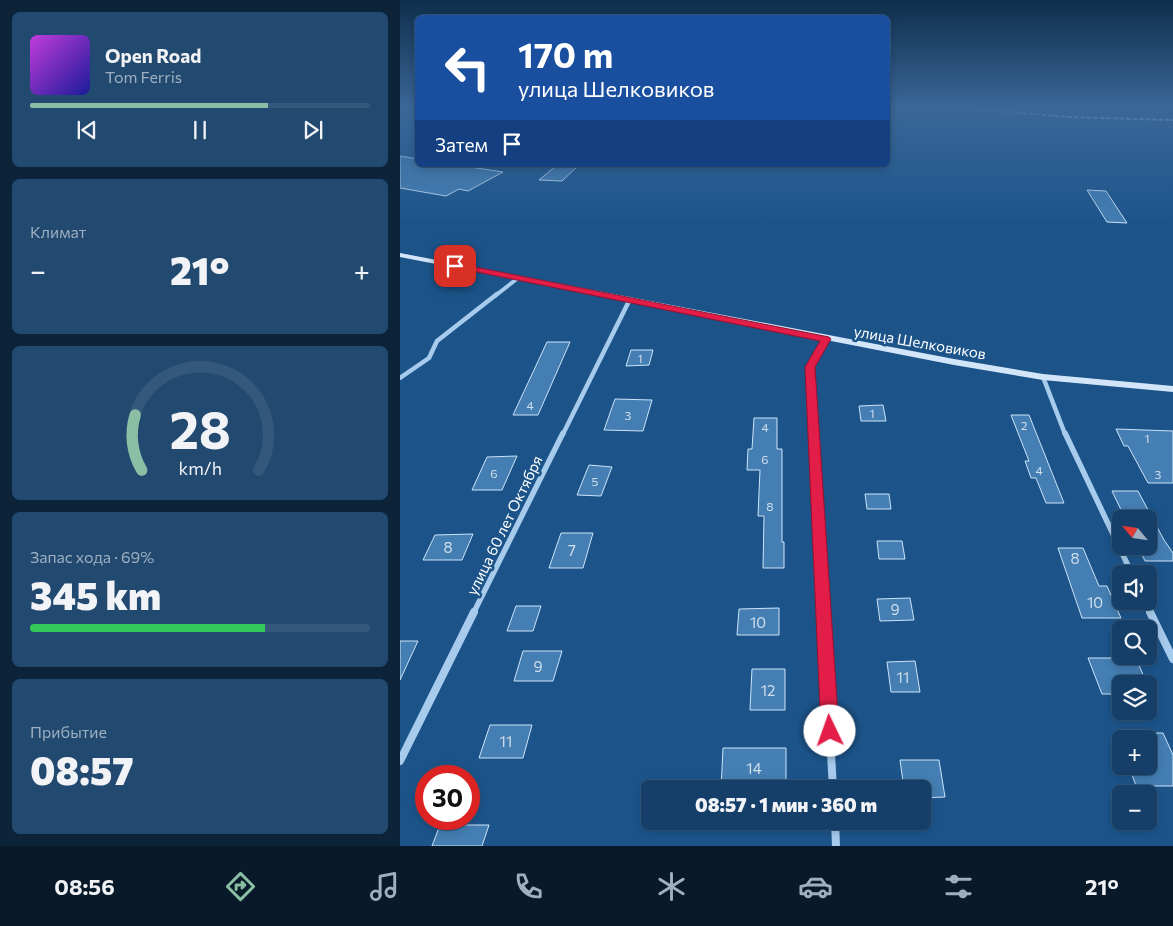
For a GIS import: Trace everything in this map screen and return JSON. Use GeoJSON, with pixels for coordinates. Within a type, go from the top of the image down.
{"type":"FeatureCollection","features":[{"type":"Feature","properties":{"kind":"street","name":"улица Шелковиков"},"geometry":{"type":"LineString","coordinates":[[400,255],[826,339],[1043,377],[1173,389]]}},
{"type":"Feature","properties":{"kind":"street"},"geometry":{"type":"LineString","coordinates":[[400,378],[429,358],[437,342],[518,278]]}},
{"type":"Feature","properties":{"kind":"street","name":"улица 60 лет Октября"},"geometry":{"type":"LineString","coordinates":[[400,761],[630,299]]}},
{"type":"Feature","properties":{"kind":"street"},"geometry":{"type":"LineString","coordinates":[[826,339],[810,367],[833,780]]}},
{"type":"Feature","properties":{"kind":"street"},"geometry":{"type":"LineString","coordinates":[[1043,377],[1064,431],[1128,565]]}},
{"type":"Feature","properties":{"kind":"street"},"geometry":{"type":"LineString","coordinates":[[1149,610],[1173,659]]}},
{"type":"Feature","properties":{"kind":"street"},"geometry":{"type":"LineString","coordinates":[[835,830],[836,846]]}},
{"type":"Feature","properties":{"kind":"building"},"geometry":{"type":"Polygon","coordinates":[[[400,156],[415,158],[415,167],[470,167],[503,172],[468,191],[459,189],[446,196],[400,188],[400,156]]]}},
{"type":"Feature","properties":{"kind":"building"},"geometry":{"type":"Polygon","coordinates":[[[555,167],[577,167],[562,181],[539,180],[555,167]]]}},
{"type":"Feature","properties":{"kind":"building"},"geometry":{"type":"Polygon","coordinates":[[[1087,190],[1106,191],[1127,223],[1107,222],[1087,190]]]}},
{"type":"Feature","properties":{"kind":"building"},"geometry":{"type":"Polygon","coordinates":[[[547,342],[570,342],[538,415],[513,415],[547,342]]]}},
{"type":"Feature","properties":{"kind":"building"},"geometry":{"type":"Polygon","coordinates":[[[631,350],[653,350],[649,365],[626,366],[631,350]]]}},
{"type":"Feature","properties":{"kind":"building"},"geometry":{"type":"Polygon","coordinates":[[[615,399],[652,400],[643,431],[604,430],[615,399]]]}},
{"type":"Feature","properties":{"kind":"building"},"geometry":{"type":"Polygon","coordinates":[[[883,405],[886,421],[861,421],[859,406],[883,405]]]}},
{"type":"Feature","properties":{"kind":"building"},"geometry":{"type":"Polygon","coordinates":[[[1011,415],[1029,415],[1064,503],[1046,503],[1036,478],[1031,478],[1025,461],[1029,461],[1011,415]]]}},
{"type":"Feature","properties":{"kind":"building"},"geometry":{"type":"Polygon","coordinates":[[[754,418],[777,418],[777,449],[782,449],[782,542],[784,542],[784,568],[763,568],[764,516],[758,516],[760,470],[747,470],[748,449],[752,449],[754,418]]]}},
{"type":"Feature","properties":{"kind":"building"},"geometry":{"type":"Polygon","coordinates":[[[1116,429],[1173,431],[1173,483],[1148,483],[1128,446],[1124,446],[1116,429]]]}},
{"type":"Feature","properties":{"kind":"building"},"geometry":{"type":"Polygon","coordinates":[[[517,456],[502,490],[472,490],[487,457],[517,456]]]}},
{"type":"Feature","properties":{"kind":"building"},"geometry":{"type":"Polygon","coordinates":[[[589,465],[612,467],[601,496],[577,495],[589,465]]]}},
{"type":"Feature","properties":{"kind":"building"},"geometry":{"type":"Polygon","coordinates":[[[1112,491],[1138,491],[1148,510],[1121,510],[1112,491]]]}},
{"type":"Feature","properties":{"kind":"building"},"geometry":{"type":"Polygon","coordinates":[[[865,494],[889,494],[891,509],[867,509],[865,494]]]}},
{"type":"Feature","properties":{"kind":"building"},"geometry":{"type":"Polygon","coordinates":[[[1158,529],[1173,553],[1173,561],[1145,561],[1142,555],[1158,555],[1158,529]]]}},
{"type":"Feature","properties":{"kind":"building"},"geometry":{"type":"Polygon","coordinates":[[[561,533],[593,533],[583,568],[549,568],[561,533]]]}},
{"type":"Feature","properties":{"kind":"building"},"geometry":{"type":"Polygon","coordinates":[[[473,534],[462,560],[423,560],[435,535],[473,534]]]}},
{"type":"Feature","properties":{"kind":"building"},"geometry":{"type":"Polygon","coordinates":[[[877,541],[902,541],[905,559],[879,559],[877,541]]]}},
{"type":"Feature","properties":{"kind":"building"},"geometry":{"type":"Polygon","coordinates":[[[1058,548],[1083,548],[1099,586],[1107,586],[1112,597],[1112,610],[1118,610],[1121,618],[1082,618],[1058,548]]]}},
{"type":"Feature","properties":{"kind":"building"},"geometry":{"type":"Polygon","coordinates":[[[910,598],[914,620],[880,621],[877,599],[910,598]]]}},
{"type":"Feature","properties":{"kind":"building"},"geometry":{"type":"Polygon","coordinates":[[[516,606],[541,606],[533,631],[507,631],[516,606]]]}},
{"type":"Feature","properties":{"kind":"building"},"geometry":{"type":"Polygon","coordinates":[[[779,608],[779,635],[737,635],[739,609],[779,608]]]}},
{"type":"Feature","properties":{"kind":"building"},"geometry":{"type":"Polygon","coordinates":[[[400,641],[418,641],[400,680],[400,641]]]}},
{"type":"Feature","properties":{"kind":"building"},"geometry":{"type":"Polygon","coordinates":[[[523,651],[562,651],[553,681],[514,681],[523,651]]]}},
{"type":"Feature","properties":{"kind":"building"},"geometry":{"type":"Polygon","coordinates":[[[1088,658],[1112,658],[1112,665],[1139,665],[1143,675],[1112,675],[1112,694],[1102,694],[1088,658]]]}},
{"type":"Feature","properties":{"kind":"building"},"geometry":{"type":"Polygon","coordinates":[[[915,661],[920,692],[891,692],[887,662],[915,661]]]}},
{"type":"Feature","properties":{"kind":"building"},"geometry":{"type":"Polygon","coordinates":[[[752,669],[785,669],[785,710],[750,710],[752,669]]]}},
{"type":"Feature","properties":{"kind":"building"},"geometry":{"type":"Polygon","coordinates":[[[490,725],[532,725],[523,758],[479,758],[490,725]]]}},
{"type":"Feature","properties":{"kind":"building"},"geometry":{"type":"Polygon","coordinates":[[[1157,733],[1163,733],[1173,755],[1173,786],[1136,785],[1132,775],[1157,775],[1157,733]]]}},
{"type":"Feature","properties":{"kind":"building"},"geometry":{"type":"Polygon","coordinates":[[[723,748],[786,748],[786,780],[721,780],[723,748]]]}},
{"type":"Feature","properties":{"kind":"building"},"geometry":{"type":"Polygon","coordinates":[[[900,760],[939,760],[945,797],[931,798],[931,780],[903,780],[900,760]]]}},
{"type":"Feature","properties":{"kind":"building"},"geometry":{"type":"Polygon","coordinates":[[[480,825],[489,825],[482,846],[432,846],[438,830],[480,830],[480,825]]]}},
{"type":"Feature","properties":{"kind":"route"},"geometry":{"type":"LineString","coordinates":[[455,266],[826,339],[810,367],[830,731]]}}]}
